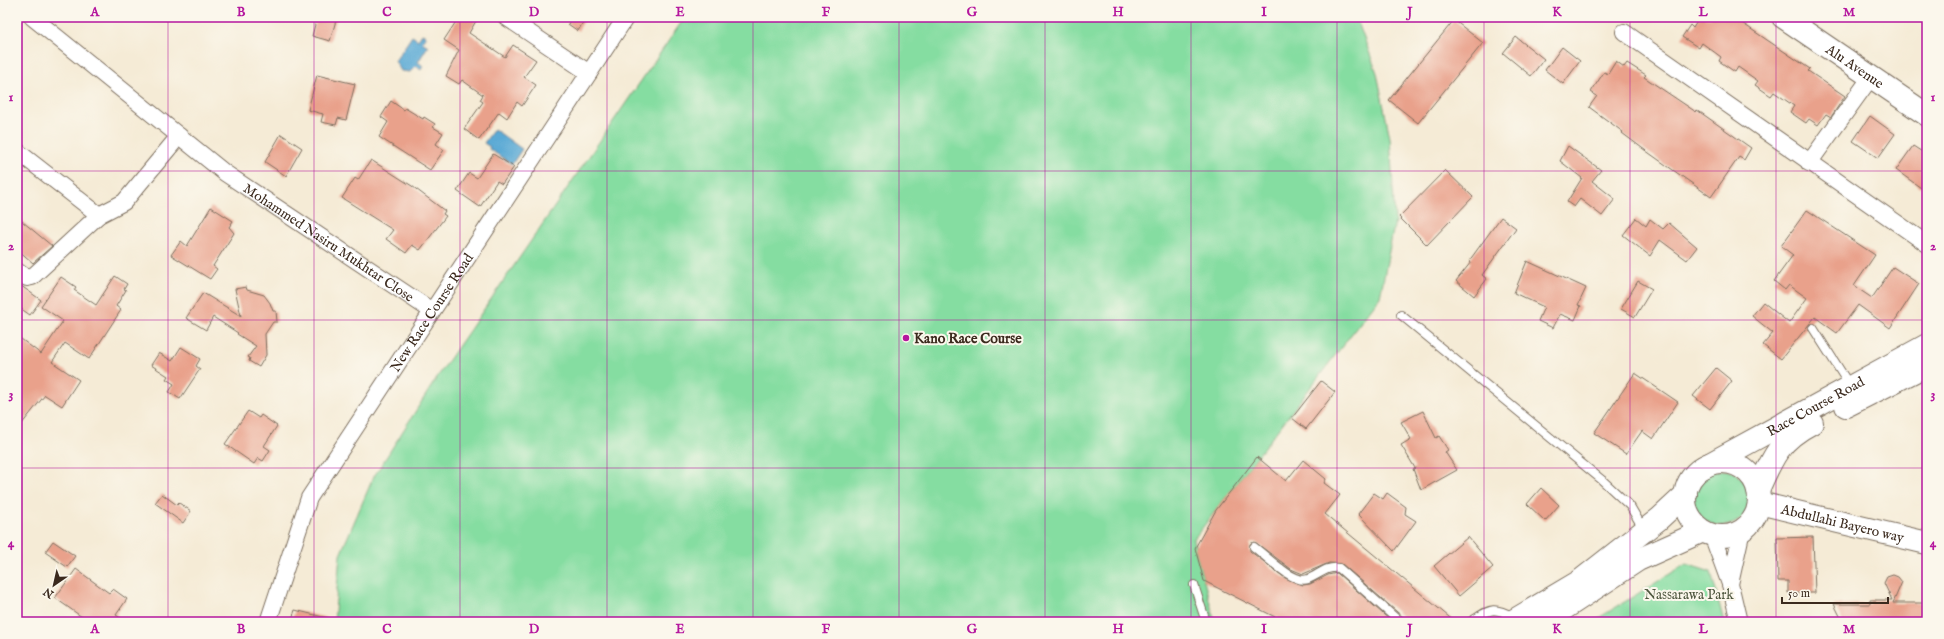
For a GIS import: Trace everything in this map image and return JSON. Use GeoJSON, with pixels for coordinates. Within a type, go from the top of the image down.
{"type":"FeatureCollection","features":[{"type":"Feature","properties":{"kind":"street","name":"Mohammed Nasiru Mukhtar Close"},"geometry":{"type":"LineString","coordinates":[[32,17],[225,173],[432,311]]}},
{"type":"Feature","properties":{"kind":"street"},"geometry":{"type":"LineString","coordinates":[[506,17],[589,73]]}},
{"type":"Feature","properties":{"kind":"street","name":"New Race Course Road"},"geometry":{"type":"LineString","coordinates":[[268,622],[309,498],[626,17]]}},
{"type":"Feature","properties":{"kind":"street","name":"Alu Avenue"},"geometry":{"type":"LineString","coordinates":[[1783,17],[1927,115]]}},
{"type":"Feature","properties":{"kind":"street"},"geometry":{"type":"LineString","coordinates":[[1624,32],[1927,244]]}},
{"type":"Feature","properties":{"kind":"street"},"geometry":{"type":"LineString","coordinates":[[1809,162],[1871,77]]}},
{"type":"Feature","properties":{"kind":"street"},"geometry":{"type":"LineString","coordinates":[[17,271],[27,278],[32,277],[99,215],[124,202],[179,136]]}},
{"type":"Feature","properties":{"kind":"street"},"geometry":{"type":"LineString","coordinates":[[17,151],[99,215]]}},
{"type":"Feature","properties":{"kind":"street","name":"Race Course Road"},"geometry":{"type":"LineString","coordinates":[[1704,467],[1927,345]]}},
{"type":"Feature","properties":{"kind":"street","name":"Race Course Road"},"geometry":{"type":"LineString","coordinates":[[1759,497],[1775,455],[1783,443],[1792,435],[1927,365]]}},
{"type":"Feature","properties":{"kind":"street"},"geometry":{"type":"LineString","coordinates":[[1544,622],[1638,560],[1708,533],[1727,535],[1742,530],[1752,521],[1759,497],[1753,478],[1743,468],[1724,462],[1717,462],[1704,467],[1695,474],[1689,483],[1686,494],[1686,506],[1691,518],[1708,533],[1730,584],[1739,622]]}},
{"type":"Feature","properties":{"kind":"street"},"geometry":{"type":"LineString","coordinates":[[1513,620],[1580,581],[1645,531],[1686,494]]}},
{"type":"Feature","properties":{"kind":"street","name":"Abdullahi Bayero way"},"geometry":{"type":"LineString","coordinates":[[1759,497],[1927,543]]}},
{"type":"Feature","properties":{"kind":"street"},"geometry":{"type":"LineString","coordinates":[[1730,584],[1742,530]]}},
{"type":"Feature","properties":{"kind":"lane"},"geometry":{"type":"LineString","coordinates":[[1401,315],[1602,480],[1630,506],[1645,531]]}},
{"type":"Feature","properties":{"kind":"lane"},"geometry":{"type":"LineString","coordinates":[[1813,328],[1851,387]]}},
{"type":"Feature","properties":{"kind":"lane"},"geometry":{"type":"LineString","coordinates":[[1254,547],[1295,579],[1306,580],[1332,567],[1339,568],[1400,622]]}},
{"type":"Feature","properties":{"kind":"lane"},"geometry":{"type":"LineString","coordinates":[[1194,585],[1206,622]]}},
{"type":"Feature","properties":{"kind":"lane"},"geometry":{"type":"LineString","coordinates":[[1470,622],[1489,610],[1499,609],[1513,620]]}},
{"type":"Feature","properties":{"kind":"green space","name":"Kano Race Course"},"geometry":{"type":"Polygon","coordinates":[[[685,17],[1356,17],[1377,73],[1390,138],[1395,221],[1380,297],[1193,540],[1215,622],[334,622],[340,555],[373,478],[436,379],[685,17]]]}},
{"type":"Feature","properties":{"kind":"green space"},"geometry":{"type":"Polygon","coordinates":[[[1717,470],[1727,470],[1742,478],[1748,487],[1750,498],[1748,509],[1742,518],[1727,526],[1717,526],[1706,521],[1699,514],[1694,503],[1694,493],[1699,482],[1706,475],[1717,470]]]}},
{"type":"Feature","properties":{"kind":"green space","name":"Nassarawa Park"},"geometry":{"type":"Polygon","coordinates":[[[1686,564],[1711,572],[1724,622],[1592,622],[1686,564]]]}},
{"type":"Feature","properties":{"kind":"water"},"geometry":{"type":"Polygon","coordinates":[[[422,34],[426,36],[422,42],[428,46],[418,62],[423,66],[421,70],[416,66],[410,72],[401,71],[395,61],[412,36],[418,40],[422,34]]]}},
{"type":"Feature","properties":{"kind":"water"},"geometry":{"type":"Polygon","coordinates":[[[494,129],[522,149],[512,164],[489,149],[490,147],[484,143],[494,129]]]}},
{"type":"Feature","properties":{"kind":"building"},"geometry":{"type":"Polygon","coordinates":[[[317,17],[337,17],[330,41],[312,36],[317,17]]]}},
{"type":"Feature","properties":{"kind":"building"},"geometry":{"type":"Polygon","coordinates":[[[459,17],[470,17],[476,21],[469,33],[505,57],[513,45],[536,60],[524,77],[536,85],[522,106],[517,102],[507,118],[499,112],[479,140],[464,129],[483,102],[480,100],[483,95],[462,80],[459,84],[446,76],[459,50],[444,40],[459,17]]]}},
{"type":"Feature","properties":{"kind":"building"},"geometry":{"type":"Polygon","coordinates":[[[572,17],[586,17],[578,31],[568,24],[572,17]]]}},
{"type":"Feature","properties":{"kind":"building"},"geometry":{"type":"Polygon","coordinates":[[[1700,17],[1733,17],[1810,69],[1808,71],[1845,96],[1831,117],[1826,114],[1818,125],[1809,119],[1806,123],[1790,112],[1794,106],[1774,92],[1771,96],[1755,85],[1758,81],[1738,67],[1735,72],[1719,61],[1721,57],[1702,43],[1699,48],[1682,37],[1690,25],[1693,28],[1700,17]]]}},
{"type":"Feature","properties":{"kind":"building"},"geometry":{"type":"Polygon","coordinates":[[[1454,20],[1483,43],[1418,123],[1389,100],[1454,20]]]}},
{"type":"Feature","properties":{"kind":"building"},"geometry":{"type":"Polygon","coordinates":[[[1516,37],[1544,59],[1531,76],[1503,53],[1516,37]]]}},
{"type":"Feature","properties":{"kind":"building"},"geometry":{"type":"Polygon","coordinates":[[[1562,47],[1580,61],[1563,84],[1545,70],[1562,47]]]}},
{"type":"Feature","properties":{"kind":"building"},"geometry":{"type":"Polygon","coordinates":[[[1616,61],[1624,67],[1627,63],[1646,75],[1644,77],[1696,112],[1697,110],[1751,148],[1744,160],[1739,157],[1711,197],[1642,148],[1589,107],[1597,96],[1591,92],[1604,72],[1608,74],[1616,61]]]}},
{"type":"Feature","properties":{"kind":"building"},"geometry":{"type":"Polygon","coordinates":[[[317,75],[355,84],[346,120],[338,118],[336,125],[321,122],[323,114],[308,110],[317,75]]]}},
{"type":"Feature","properties":{"kind":"building"},"geometry":{"type":"Polygon","coordinates":[[[391,101],[404,110],[405,108],[423,119],[424,117],[435,124],[433,127],[443,133],[436,144],[444,150],[430,170],[379,137],[388,122],[381,117],[391,101]]]}},
{"type":"Feature","properties":{"kind":"building"},"geometry":{"type":"Polygon","coordinates":[[[1870,116],[1895,134],[1878,158],[1853,141],[1870,116]]]}},
{"type":"Feature","properties":{"kind":"building"},"geometry":{"type":"Polygon","coordinates":[[[281,134],[302,148],[286,176],[265,162],[281,134]]]}},
{"type":"Feature","properties":{"kind":"building"},"geometry":{"type":"Polygon","coordinates":[[[1568,146],[1601,170],[1592,181],[1615,199],[1602,216],[1580,199],[1574,207],[1567,202],[1582,178],[1560,161],[1568,146]]]}},
{"type":"Feature","properties":{"kind":"building"},"geometry":{"type":"Polygon","coordinates":[[[1913,146],[1927,155],[1927,179],[1921,188],[1896,170],[1913,146]]]}},
{"type":"Feature","properties":{"kind":"building"},"geometry":{"type":"Polygon","coordinates":[[[493,154],[514,167],[502,184],[497,181],[480,207],[457,191],[469,173],[477,178],[493,154]]]}},
{"type":"Feature","properties":{"kind":"building"},"geometry":{"type":"Polygon","coordinates":[[[371,160],[412,186],[445,211],[443,214],[446,216],[420,250],[412,245],[406,253],[386,239],[393,230],[342,198],[355,178],[358,180],[371,160]]]}},
{"type":"Feature","properties":{"kind":"building"},"geometry":{"type":"Polygon","coordinates":[[[1445,170],[1473,197],[1427,245],[1399,217],[1445,170]]]}},
{"type":"Feature","properties":{"kind":"building"},"geometry":{"type":"Polygon","coordinates":[[[211,207],[233,221],[229,227],[234,233],[213,266],[217,269],[210,279],[171,255],[181,241],[187,246],[211,207]]]}},
{"type":"Feature","properties":{"kind":"building"},"geometry":{"type":"Polygon","coordinates":[[[1807,210],[1875,255],[1854,286],[1872,298],[1893,267],[1919,284],[1890,328],[1858,305],[1837,333],[1815,317],[1781,359],[1763,345],[1773,333],[1752,316],[1763,302],[1789,323],[1807,298],[1789,285],[1785,290],[1774,281],[1793,255],[1781,246],[1807,210]]]}},
{"type":"Feature","properties":{"kind":"building"},"geometry":{"type":"Polygon","coordinates":[[[17,217],[52,246],[33,263],[17,249],[17,217]]]}},
{"type":"Feature","properties":{"kind":"building"},"geometry":{"type":"Polygon","coordinates":[[[1501,217],[1516,228],[1482,275],[1487,279],[1474,296],[1456,281],[1471,262],[1469,261],[1501,217]]]}},
{"type":"Feature","properties":{"kind":"building"},"geometry":{"type":"Polygon","coordinates":[[[1636,218],[1646,226],[1650,219],[1663,229],[1669,223],[1697,247],[1687,260],[1660,240],[1650,256],[1623,235],[1636,218]]]}},
{"type":"Feature","properties":{"kind":"building"},"geometry":{"type":"Polygon","coordinates":[[[1527,261],[1586,288],[1578,305],[1581,306],[1575,320],[1560,314],[1553,328],[1538,321],[1544,307],[1514,293],[1527,261]]]}},
{"type":"Feature","properties":{"kind":"building"},"geometry":{"type":"Polygon","coordinates":[[[115,276],[127,284],[124,289],[126,290],[116,306],[121,310],[89,359],[65,343],[52,362],[79,380],[62,406],[45,395],[17,430],[17,336],[41,354],[63,321],[41,306],[61,277],[76,287],[74,290],[96,305],[115,276]]]}},
{"type":"Feature","properties":{"kind":"building"},"geometry":{"type":"Polygon","coordinates":[[[1638,281],[1652,289],[1635,317],[1621,309],[1638,281]]]}},
{"type":"Feature","properties":{"kind":"building"},"geometry":{"type":"Polygon","coordinates":[[[17,283],[41,300],[30,315],[17,306],[17,283]]]}},
{"type":"Feature","properties":{"kind":"building"},"geometry":{"type":"Polygon","coordinates":[[[246,287],[247,290],[264,295],[270,303],[273,311],[276,311],[277,322],[273,322],[265,334],[266,355],[259,367],[249,361],[250,358],[248,357],[256,346],[237,334],[238,333],[213,317],[206,330],[186,318],[203,293],[241,316],[235,289],[246,287]]]}},
{"type":"Feature","properties":{"kind":"building"},"geometry":{"type":"Polygon","coordinates":[[[181,347],[200,359],[196,366],[200,369],[180,399],[169,392],[174,384],[166,379],[168,376],[151,365],[159,353],[172,361],[181,347]]]}},
{"type":"Feature","properties":{"kind":"building"},"geometry":{"type":"Polygon","coordinates":[[[1716,368],[1732,381],[1710,409],[1693,396],[1716,368]]]}},
{"type":"Feature","properties":{"kind":"building"},"geometry":{"type":"Polygon","coordinates":[[[1635,373],[1678,402],[1653,439],[1642,431],[1626,454],[1594,433],[1635,373]]]}},
{"type":"Feature","properties":{"kind":"building"},"geometry":{"type":"Polygon","coordinates":[[[1321,381],[1335,392],[1306,429],[1292,418],[1321,381]]]}},
{"type":"Feature","properties":{"kind":"building"},"geometry":{"type":"Polygon","coordinates":[[[248,411],[259,418],[261,415],[277,426],[264,446],[270,450],[263,461],[258,458],[254,464],[225,444],[248,411]]]}},
{"type":"Feature","properties":{"kind":"building"},"geometry":{"type":"Polygon","coordinates":[[[1423,411],[1436,438],[1439,436],[1448,450],[1445,452],[1457,470],[1421,490],[1413,469],[1415,468],[1401,445],[1411,439],[1401,422],[1423,411]]]}},
{"type":"Feature","properties":{"kind":"building"},"geometry":{"type":"Polygon","coordinates":[[[1257,457],[1286,481],[1303,460],[1326,479],[1324,483],[1340,495],[1325,514],[1455,622],[1405,622],[1404,618],[1342,564],[1329,563],[1303,574],[1291,569],[1255,542],[1250,544],[1250,551],[1285,578],[1303,585],[1310,584],[1328,575],[1337,573],[1392,622],[1285,622],[1204,581],[1195,548],[1216,510],[1257,457]]]}},
{"type":"Feature","properties":{"kind":"building"},"geometry":{"type":"Polygon","coordinates":[[[1541,488],[1559,505],[1545,521],[1527,504],[1541,488]]]}},
{"type":"Feature","properties":{"kind":"building"},"geometry":{"type":"Polygon","coordinates":[[[1374,493],[1383,499],[1387,493],[1406,507],[1405,514],[1416,521],[1394,551],[1358,514],[1374,493]]]}},
{"type":"Feature","properties":{"kind":"building"},"geometry":{"type":"Polygon","coordinates":[[[162,494],[177,505],[179,503],[191,511],[183,523],[155,503],[162,494]]]}},
{"type":"Feature","properties":{"kind":"building"},"geometry":{"type":"Polygon","coordinates":[[[1468,537],[1493,567],[1459,596],[1434,566],[1468,537]]]}},
{"type":"Feature","properties":{"kind":"building"},"geometry":{"type":"Polygon","coordinates":[[[1813,537],[1815,593],[1788,593],[1788,581],[1778,581],[1777,538],[1813,537]]]}},
{"type":"Feature","properties":{"kind":"building"},"geometry":{"type":"Polygon","coordinates":[[[53,541],[75,556],[67,567],[45,552],[53,541]]]}},
{"type":"Feature","properties":{"kind":"building"},"geometry":{"type":"Polygon","coordinates":[[[76,569],[109,593],[113,589],[127,599],[116,615],[126,622],[78,622],[82,617],[55,598],[76,569]]]}},
{"type":"Feature","properties":{"kind":"building"},"geometry":{"type":"Polygon","coordinates":[[[1893,575],[1898,577],[1902,582],[1893,603],[1927,603],[1927,622],[1843,622],[1834,604],[1870,604],[1870,600],[1892,600],[1884,583],[1887,577],[1893,575]]]}},
{"type":"Feature","properties":{"kind":"building"},"geometry":{"type":"Polygon","coordinates":[[[295,610],[327,618],[327,622],[291,622],[295,610]]]}},
{"type":"Feature","properties":{"kind":"place","name":"Kano Race Course"},"geometry":{"type":"Point","coordinates":[906,338]}}]}
